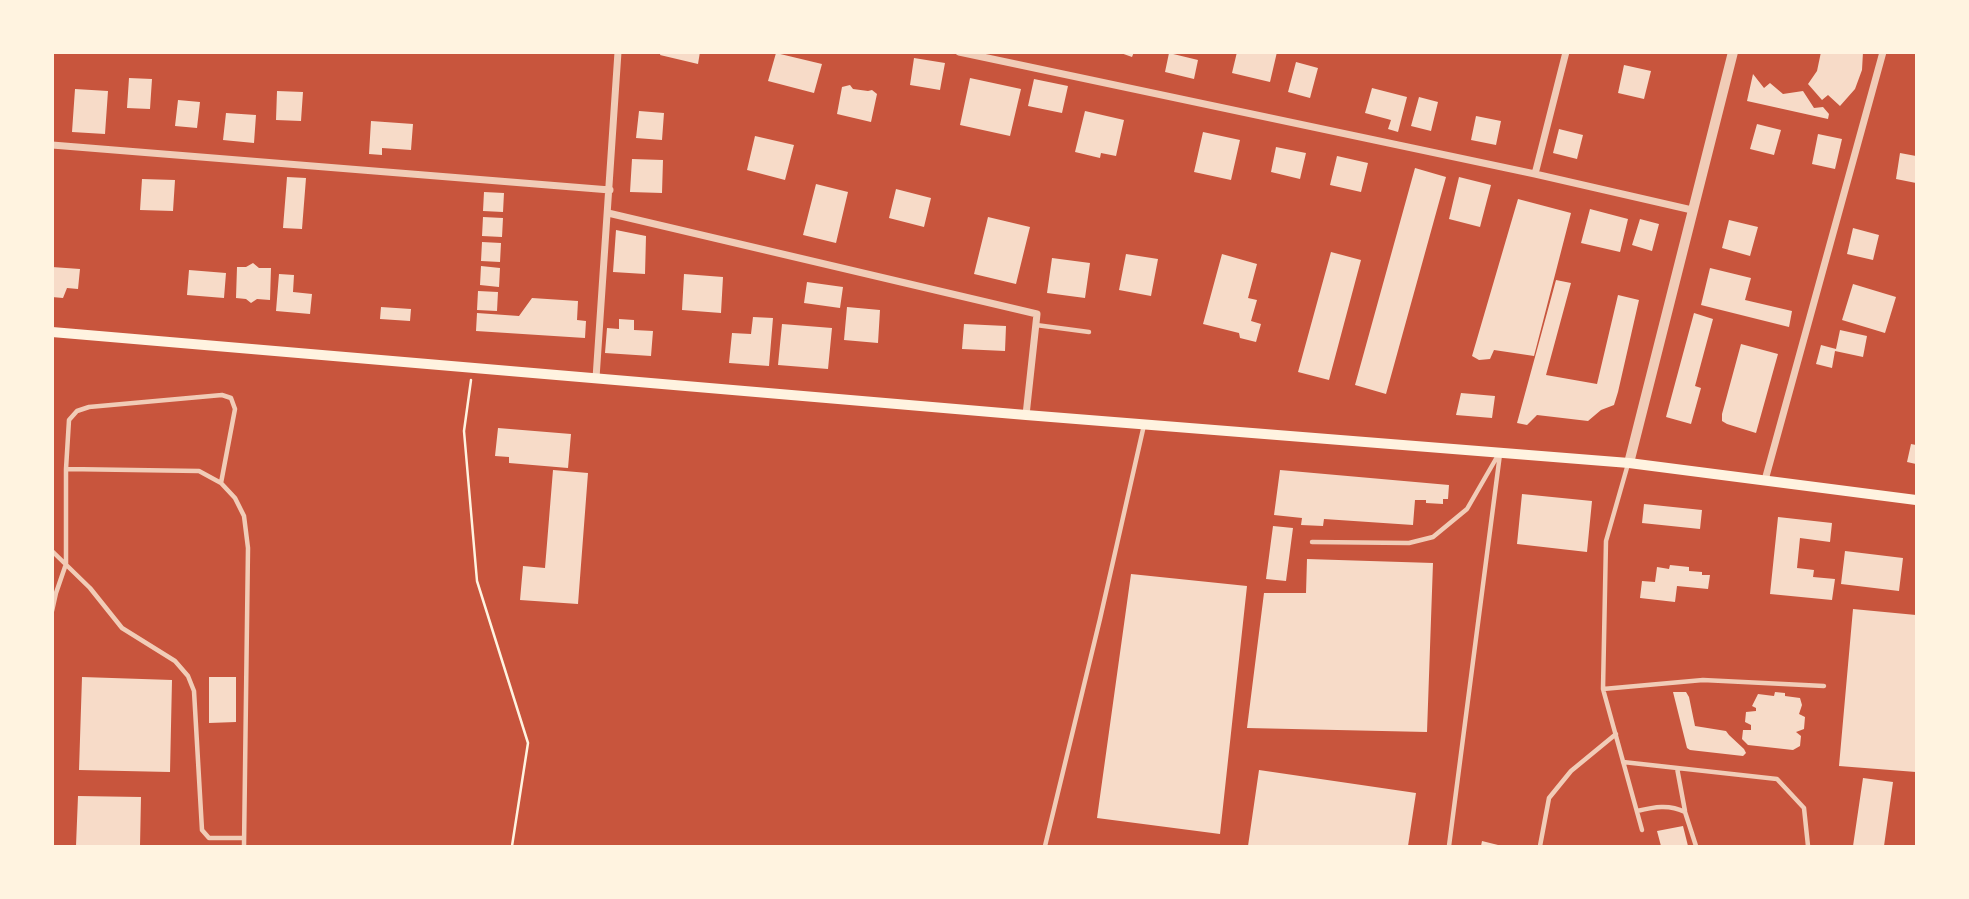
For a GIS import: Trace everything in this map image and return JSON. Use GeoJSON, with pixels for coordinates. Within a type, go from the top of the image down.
{"type":"FeatureCollection","features":[{"type":"Feature","properties":{"kind":"main road"},"geometry":{"type":"LineString","coordinates":[[52,332],[1145,425],[1629,463],[1916,500]]}},
{"type":"Feature","properties":{"kind":"street"},"geometry":{"type":"LineString","coordinates":[[596,378],[618,52]]}},
{"type":"Feature","properties":{"kind":"street"},"geometry":{"type":"LineString","coordinates":[[959,52],[1535,174],[1692,210]]}},
{"type":"Feature","properties":{"kind":"street"},"geometry":{"type":"LineString","coordinates":[[1535,174],[1566,52]]}},
{"type":"Feature","properties":{"kind":"street"},"geometry":{"type":"LineString","coordinates":[[1629,463],[1733,52]]}},
{"type":"Feature","properties":{"kind":"street"},"geometry":{"type":"LineString","coordinates":[[1765,480],[1883,52]]}},
{"type":"Feature","properties":{"kind":"street"},"geometry":{"type":"LineString","coordinates":[[52,145],[610,190]]}},
{"type":"Feature","properties":{"kind":"street"},"geometry":{"type":"LineString","coordinates":[[608,213],[1037,314],[1026,415]]}},
{"type":"Feature","properties":{"kind":"lane"},"geometry":{"type":"LineString","coordinates":[[1036,325],[1089,332]]}},
{"type":"Feature","properties":{"kind":"lane"},"geometry":{"type":"LineString","coordinates":[[52,611],[66,564],[69,420],[77,411],[89,407],[222,395],[231,398],[235,409],[221,483]]}},
{"type":"Feature","properties":{"kind":"lane"},"geometry":{"type":"LineString","coordinates":[[1045,846],[1145,425]]}},
{"type":"Feature","properties":{"kind":"lane"},"geometry":{"type":"LineString","coordinates":[[1312,542],[1409,543],[1433,537],[1467,509],[1500,453]]}},
{"type":"Feature","properties":{"kind":"lane"},"geometry":{"type":"LineString","coordinates":[[1449,846],[1500,453]]}},
{"type":"Feature","properties":{"kind":"lane"},"geometry":{"type":"LineString","coordinates":[[1629,463],[1606,541],[1603,689],[1642,830]]}},
{"type":"Feature","properties":{"kind":"lane"},"geometry":{"type":"LineString","coordinates":[[66,469],[199,471],[221,483],[235,498],[244,516],[248,548],[244,846]]}},
{"type":"Feature","properties":{"kind":"lane"},"geometry":{"type":"LineString","coordinates":[[52,551],[90,588],[122,628],[175,661],[188,676],[194,691],[202,830],[209,838],[244,838]]}},
{"type":"Feature","properties":{"kind":"lane"},"geometry":{"type":"LineString","coordinates":[[1603,689],[1703,680],[1824,686]]}},
{"type":"Feature","properties":{"kind":"lane"},"geometry":{"type":"LineString","coordinates":[[1539,846],[1549,799],[1571,771],[1616,734]]}},
{"type":"Feature","properties":{"kind":"lane"},"geometry":{"type":"LineString","coordinates":[[1623,762],[1777,779],[1804,808],[1808,846]]}},
{"type":"Feature","properties":{"kind":"lane"},"geometry":{"type":"LineString","coordinates":[[1677,768],[1685,812],[1696,846]]}},
{"type":"Feature","properties":{"kind":"lane"},"geometry":{"type":"LineString","coordinates":[[1637,811],[1656,806],[1685,812]]}},
{"type":"Feature","properties":{"kind":"lane"},"geometry":{"type":"LineString","coordinates":[[204,846],[209,838]]}},
{"type":"Feature","properties":{"kind":"path"},"geometry":{"type":"LineString","coordinates":[[472,367],[464,431],[477,581],[528,743],[512,846]]}},
{"type":"Feature","properties":{"kind":"building"},"geometry":{"type":"Polygon","coordinates":[[[661,52],[700,52],[698,64],[660,55],[661,52]]]}},
{"type":"Feature","properties":{"kind":"building"},"geometry":{"type":"Polygon","coordinates":[[[1118,52],[1134,52],[1132,57],[1118,52]]]}},
{"type":"Feature","properties":{"kind":"building"},"geometry":{"type":"Polygon","coordinates":[[[1237,52],[1277,52],[1270,82],[1232,73],[1237,52]]]}},
{"type":"Feature","properties":{"kind":"building"},"geometry":{"type":"Polygon","coordinates":[[[1821,52],[1863,52],[1862,70],[1855,89],[1840,106],[1828,95],[1822,100],[1808,84],[1817,71],[1821,52]]]}},
{"type":"Feature","properties":{"kind":"building"},"geometry":{"type":"Polygon","coordinates":[[[776,53],[822,64],[814,93],[768,81],[776,53]]]}},
{"type":"Feature","properties":{"kind":"building"},"geometry":{"type":"Polygon","coordinates":[[[1169,53],[1198,60],[1194,79],[1165,72],[1169,53]]]}},
{"type":"Feature","properties":{"kind":"building"},"geometry":{"type":"Polygon","coordinates":[[[914,58],[945,63],[940,90],[910,85],[914,58]]]}},
{"type":"Feature","properties":{"kind":"building"},"geometry":{"type":"Polygon","coordinates":[[[1296,62],[1318,68],[1310,98],[1288,92],[1296,62]]]}},
{"type":"Feature","properties":{"kind":"building"},"geometry":{"type":"Polygon","coordinates":[[[1624,65],[1651,71],[1644,99],[1618,93],[1624,65]]]}},
{"type":"Feature","properties":{"kind":"building"},"geometry":{"type":"Polygon","coordinates":[[[1753,74],[1764,88],[1770,83],[1783,94],[1803,91],[1814,108],[1823,107],[1829,114],[1828,119],[1747,101],[1753,74]]]}},
{"type":"Feature","properties":{"kind":"building"},"geometry":{"type":"Polygon","coordinates":[[[129,78],[152,79],[150,109],[127,108],[129,78]]]}},
{"type":"Feature","properties":{"kind":"building"},"geometry":{"type":"Polygon","coordinates":[[[970,78],[1021,89],[1010,136],[960,125],[970,78]]]}},
{"type":"Feature","properties":{"kind":"building"},"geometry":{"type":"Polygon","coordinates":[[[1034,79],[1068,86],[1062,113],[1028,106],[1034,79]]]}},
{"type":"Feature","properties":{"kind":"building"},"geometry":{"type":"Polygon","coordinates":[[[850,85],[853,89],[872,90],[877,94],[871,122],[837,114],[842,87],[850,85]]]}},
{"type":"Feature","properties":{"kind":"building"},"geometry":{"type":"Polygon","coordinates":[[[1372,88],[1407,97],[1398,132],[1388,129],[1391,120],[1365,113],[1372,88]]]}},
{"type":"Feature","properties":{"kind":"building"},"geometry":{"type":"Polygon","coordinates":[[[75,89],[108,91],[105,134],[72,132],[75,89]]]}},
{"type":"Feature","properties":{"kind":"building"},"geometry":{"type":"Polygon","coordinates":[[[277,91],[303,92],[301,121],[276,120],[277,91]]]}},
{"type":"Feature","properties":{"kind":"building"},"geometry":{"type":"Polygon","coordinates":[[[1419,97],[1438,102],[1431,131],[1411,126],[1419,97]]]}},
{"type":"Feature","properties":{"kind":"building"},"geometry":{"type":"Polygon","coordinates":[[[178,100],[200,102],[197,128],[175,126],[178,100]]]}},
{"type":"Feature","properties":{"kind":"building"},"geometry":{"type":"Polygon","coordinates":[[[639,111],[664,113],[662,140],[636,138],[639,111]]]}},
{"type":"Feature","properties":{"kind":"building"},"geometry":{"type":"Polygon","coordinates":[[[1085,111],[1124,120],[1116,156],[1101,153],[1100,158],[1075,152],[1085,111]]]}},
{"type":"Feature","properties":{"kind":"building"},"geometry":{"type":"Polygon","coordinates":[[[226,113],[256,115],[254,143],[223,140],[226,113]]]}},
{"type":"Feature","properties":{"kind":"building"},"geometry":{"type":"Polygon","coordinates":[[[1476,116],[1501,121],[1496,145],[1471,140],[1476,116]]]}},
{"type":"Feature","properties":{"kind":"building"},"geometry":{"type":"Polygon","coordinates":[[[371,121],[413,124],[411,150],[382,148],[382,155],[369,154],[371,121]]]}},
{"type":"Feature","properties":{"kind":"building"},"geometry":{"type":"Polygon","coordinates":[[[1757,124],[1781,130],[1774,155],[1750,149],[1757,124]]]}},
{"type":"Feature","properties":{"kind":"building"},"geometry":{"type":"Polygon","coordinates":[[[1559,129],[1583,135],[1577,159],[1553,153],[1559,129]]]}},
{"type":"Feature","properties":{"kind":"building"},"geometry":{"type":"Polygon","coordinates":[[[1203,132],[1240,140],[1231,180],[1194,172],[1203,132]]]}},
{"type":"Feature","properties":{"kind":"building"},"geometry":{"type":"Polygon","coordinates":[[[1818,134],[1842,139],[1835,169],[1812,164],[1818,134]]]}},
{"type":"Feature","properties":{"kind":"building"},"geometry":{"type":"Polygon","coordinates":[[[755,136],[794,145],[785,180],[747,170],[755,136]]]}},
{"type":"Feature","properties":{"kind":"building"},"geometry":{"type":"Polygon","coordinates":[[[1276,147],[1306,153],[1300,179],[1271,172],[1276,147]]]}},
{"type":"Feature","properties":{"kind":"building"},"geometry":{"type":"Polygon","coordinates":[[[1900,153],[1916,156],[1916,183],[1896,179],[1900,153]]]}},
{"type":"Feature","properties":{"kind":"building"},"geometry":{"type":"Polygon","coordinates":[[[1337,156],[1368,163],[1361,192],[1330,185],[1337,156]]]}},
{"type":"Feature","properties":{"kind":"building"},"geometry":{"type":"Polygon","coordinates":[[[632,159],[663,160],[662,193],[630,192],[632,159]]]}},
{"type":"Feature","properties":{"kind":"building"},"geometry":{"type":"Polygon","coordinates":[[[1415,168],[1446,177],[1386,394],[1355,385],[1415,168]]]}},
{"type":"Feature","properties":{"kind":"building"},"geometry":{"type":"Polygon","coordinates":[[[287,177],[306,178],[302,229],[283,228],[287,177]]]}},
{"type":"Feature","properties":{"kind":"building"},"geometry":{"type":"Polygon","coordinates":[[[1459,177],[1491,185],[1480,227],[1449,219],[1459,177]]]}},
{"type":"Feature","properties":{"kind":"building"},"geometry":{"type":"Polygon","coordinates":[[[142,179],[175,180],[173,211],[140,210],[142,179]]]}},
{"type":"Feature","properties":{"kind":"building"},"geometry":{"type":"Polygon","coordinates":[[[816,184],[848,192],[836,243],[803,235],[816,184]]]}},
{"type":"Feature","properties":{"kind":"building"},"geometry":{"type":"Polygon","coordinates":[[[896,189],[931,198],[924,227],[889,218],[896,189]]]}},
{"type":"Feature","properties":{"kind":"building"},"geometry":{"type":"Polygon","coordinates":[[[484,192],[504,193],[503,212],[483,211],[484,192]]]}},
{"type":"Feature","properties":{"kind":"building"},"geometry":{"type":"Polygon","coordinates":[[[1518,199],[1571,213],[1534,356],[1494,350],[1490,359],[1479,360],[1472,356],[1518,199]]]}},
{"type":"Feature","properties":{"kind":"building"},"geometry":{"type":"Polygon","coordinates":[[[1590,209],[1628,219],[1620,252],[1581,243],[1590,209]]]}},
{"type":"Feature","properties":{"kind":"building"},"geometry":{"type":"Polygon","coordinates":[[[483,217],[503,218],[502,237],[482,236],[483,217]]]}},
{"type":"Feature","properties":{"kind":"building"},"geometry":{"type":"Polygon","coordinates":[[[988,217],[1030,227],[1016,284],[974,274],[988,217]]]}},
{"type":"Feature","properties":{"kind":"building"},"geometry":{"type":"Polygon","coordinates":[[[1640,219],[1659,224],[1652,251],[1632,245],[1640,219]]]}},
{"type":"Feature","properties":{"kind":"building"},"geometry":{"type":"Polygon","coordinates":[[[1729,220],[1758,227],[1750,256],[1722,248],[1729,220]]]}},
{"type":"Feature","properties":{"kind":"building"},"geometry":{"type":"Polygon","coordinates":[[[1853,228],[1879,235],[1873,260],[1847,254],[1853,228]]]}},
{"type":"Feature","properties":{"kind":"building"},"geometry":{"type":"Polygon","coordinates":[[[616,230],[646,236],[645,274],[613,272],[616,230]]]}},
{"type":"Feature","properties":{"kind":"building"},"geometry":{"type":"Polygon","coordinates":[[[482,242],[501,243],[500,262],[481,261],[482,242]]]}},
{"type":"Feature","properties":{"kind":"building"},"geometry":{"type":"Polygon","coordinates":[[[1331,252],[1361,260],[1329,380],[1298,372],[1331,252]]]}},
{"type":"Feature","properties":{"kind":"building"},"geometry":{"type":"Polygon","coordinates":[[[1126,254],[1158,259],[1151,296],[1119,290],[1126,254]]]}},
{"type":"Feature","properties":{"kind":"building"},"geometry":{"type":"Polygon","coordinates":[[[1222,254],[1257,264],[1248,298],[1257,300],[1251,321],[1261,324],[1256,342],[1240,338],[1239,333],[1203,324],[1222,254]]]}},
{"type":"Feature","properties":{"kind":"building"},"geometry":{"type":"Polygon","coordinates":[[[1052,258],[1090,263],[1085,298],[1047,293],[1052,258]]]}},
{"type":"Feature","properties":{"kind":"building"},"geometry":{"type":"Polygon","coordinates":[[[253,263],[259,268],[271,268],[270,300],[257,299],[251,303],[246,299],[236,298],[237,267],[246,267],[253,263]]]}},
{"type":"Feature","properties":{"kind":"building"},"geometry":{"type":"Polygon","coordinates":[[[481,266],[500,268],[499,287],[480,285],[481,266]]]}},
{"type":"Feature","properties":{"kind":"building"},"geometry":{"type":"Polygon","coordinates":[[[52,267],[80,269],[78,289],[67,288],[63,298],[52,297],[52,267]]]}},
{"type":"Feature","properties":{"kind":"building"},"geometry":{"type":"Polygon","coordinates":[[[1710,268],[1751,278],[1745,300],[1792,311],[1789,327],[1701,305],[1710,268]]]}},
{"type":"Feature","properties":{"kind":"building"},"geometry":{"type":"Polygon","coordinates":[[[189,270],[226,273],[224,298],[187,295],[189,270]]]}},
{"type":"Feature","properties":{"kind":"building"},"geometry":{"type":"Polygon","coordinates":[[[279,274],[294,275],[293,292],[312,294],[310,314],[276,311],[279,274]]]}},
{"type":"Feature","properties":{"kind":"building"},"geometry":{"type":"Polygon","coordinates":[[[684,274],[723,277],[721,313],[682,310],[684,274]]]}},
{"type":"Feature","properties":{"kind":"building"},"geometry":{"type":"Polygon","coordinates":[[[1556,280],[1571,283],[1546,375],[1597,384],[1618,295],[1639,300],[1618,392],[1614,405],[1601,410],[1588,421],[1537,415],[1527,425],[1517,423],[1556,280]]]}},
{"type":"Feature","properties":{"kind":"building"},"geometry":{"type":"Polygon","coordinates":[[[807,282],[843,287],[840,308],[804,303],[807,282]]]}},
{"type":"Feature","properties":{"kind":"building"},"geometry":{"type":"Polygon","coordinates":[[[1853,284],[1896,297],[1885,333],[1842,320],[1853,284]]]}},
{"type":"Feature","properties":{"kind":"building"},"geometry":{"type":"Polygon","coordinates":[[[478,291],[498,292],[497,311],[477,310],[478,291]]]}},
{"type":"Feature","properties":{"kind":"building"},"geometry":{"type":"Polygon","coordinates":[[[532,298],[578,301],[577,320],[586,321],[585,338],[476,331],[477,313],[519,316],[532,298]]]}},
{"type":"Feature","properties":{"kind":"building"},"geometry":{"type":"Polygon","coordinates":[[[381,307],[411,309],[410,321],[380,319],[381,307]]]}},
{"type":"Feature","properties":{"kind":"building"},"geometry":{"type":"Polygon","coordinates":[[[847,307],[880,310],[878,343],[844,340],[847,307]]]}},
{"type":"Feature","properties":{"kind":"building"},"geometry":{"type":"Polygon","coordinates":[[[1694,313],[1713,319],[1695,386],[1701,388],[1691,424],[1666,417],[1694,313]]]}},
{"type":"Feature","properties":{"kind":"building"},"geometry":{"type":"Polygon","coordinates":[[[753,317],[773,318],[769,366],[729,363],[732,333],[751,334],[753,317]]]}},
{"type":"Feature","properties":{"kind":"building"},"geometry":{"type":"Polygon","coordinates":[[[619,319],[634,320],[634,330],[653,331],[651,356],[605,353],[607,328],[619,329],[619,319]]]}},
{"type":"Feature","properties":{"kind":"building"},"geometry":{"type":"Polygon","coordinates":[[[782,324],[832,328],[828,369],[778,365],[782,324]]]}},
{"type":"Feature","properties":{"kind":"building"},"geometry":{"type":"Polygon","coordinates":[[[964,324],[1006,326],[1005,351],[962,349],[964,324]]]}},
{"type":"Feature","properties":{"kind":"building"},"geometry":{"type":"Polygon","coordinates":[[[1840,330],[1867,336],[1863,357],[1835,351],[1832,368],[1816,364],[1821,345],[1836,349],[1840,330]]]}},
{"type":"Feature","properties":{"kind":"building"},"geometry":{"type":"Polygon","coordinates":[[[1741,344],[1778,354],[1756,433],[1722,421],[1741,344]]]}},
{"type":"Feature","properties":{"kind":"building"},"geometry":{"type":"Polygon","coordinates":[[[1461,393],[1495,396],[1492,418],[1456,415],[1461,393]]]}},
{"type":"Feature","properties":{"kind":"building"},"geometry":{"type":"Polygon","coordinates":[[[498,428],[571,434],[568,468],[509,463],[509,457],[495,456],[498,428]]]}},
{"type":"Feature","properties":{"kind":"building"},"geometry":{"type":"Polygon","coordinates":[[[1911,444],[1916,445],[1916,464],[1907,462],[1911,444]]]}},
{"type":"Feature","properties":{"kind":"building"},"geometry":{"type":"Polygon","coordinates":[[[553,470],[588,473],[578,604],[520,600],[523,566],[545,568],[553,470]]]}},
{"type":"Feature","properties":{"kind":"building"},"geometry":{"type":"Polygon","coordinates":[[[1280,470],[1449,485],[1448,499],[1443,499],[1443,504],[1415,500],[1413,525],[1324,519],[1323,526],[1301,525],[1302,518],[1274,515],[1280,470]]]}},
{"type":"Feature","properties":{"kind":"building"},"geometry":{"type":"Polygon","coordinates":[[[1522,494],[1592,501],[1587,552],[1517,544],[1522,494]]]}},
{"type":"Feature","properties":{"kind":"building"},"geometry":{"type":"Polygon","coordinates":[[[1644,504],[1702,510],[1700,529],[1642,523],[1644,504]]]}},
{"type":"Feature","properties":{"kind":"building"},"geometry":{"type":"Polygon","coordinates":[[[1778,517],[1832,523],[1830,542],[1800,538],[1797,568],[1814,570],[1813,577],[1835,579],[1832,600],[1770,594],[1778,517]]]}},
{"type":"Feature","properties":{"kind":"building"},"geometry":{"type":"Polygon","coordinates":[[[1273,526],[1293,528],[1286,581],[1266,579],[1273,526]]]}},
{"type":"Feature","properties":{"kind":"building"},"geometry":{"type":"Polygon","coordinates":[[[1845,551],[1903,558],[1899,591],[1841,584],[1845,551]]]}},
{"type":"Feature","properties":{"kind":"building"},"geometry":{"type":"Polygon","coordinates":[[[1307,559],[1433,563],[1427,732],[1247,728],[1264,593],[1306,593],[1307,559]]]}},
{"type":"Feature","properties":{"kind":"building"},"geometry":{"type":"Polygon","coordinates":[[[1670,565],[1689,567],[1689,571],[1710,575],[1708,589],[1677,586],[1675,602],[1640,598],[1642,581],[1655,582],[1657,567],[1669,569],[1670,565]]]}},
{"type":"Feature","properties":{"kind":"building"},"geometry":{"type":"Polygon","coordinates":[[[1131,574],[1247,586],[1220,834],[1097,818],[1131,574]]]}},
{"type":"Feature","properties":{"kind":"building"},"geometry":{"type":"Polygon","coordinates":[[[1853,609],[1916,615],[1916,772],[1839,766],[1853,609]]]}},
{"type":"Feature","properties":{"kind":"building"},"geometry":{"type":"Polygon","coordinates":[[[82,677],[172,680],[170,772],[79,770],[82,677]]]}},
{"type":"Feature","properties":{"kind":"building"},"geometry":{"type":"Polygon","coordinates":[[[209,677],[236,677],[236,722],[209,723],[209,677]]]}},
{"type":"Feature","properties":{"kind":"building"},"geometry":{"type":"Polygon","coordinates":[[[1673,692],[1686,692],[1695,726],[1726,731],[1746,753],[1743,756],[1687,748],[1673,692]]]}},
{"type":"Feature","properties":{"kind":"building"},"geometry":{"type":"Polygon","coordinates":[[[1775,692],[1800,698],[1802,705],[1799,714],[1805,717],[1804,729],[1796,732],[1801,736],[1800,746],[1793,750],[1748,745],[1742,739],[1743,730],[1751,730],[1751,725],[1745,722],[1746,712],[1756,711],[1752,706],[1758,694],[1774,696],[1775,692]]]}},
{"type":"Feature","properties":{"kind":"building"},"geometry":{"type":"Polygon","coordinates":[[[1259,770],[1416,793],[1408,846],[1248,846],[1259,770]]]}},
{"type":"Feature","properties":{"kind":"building"},"geometry":{"type":"Polygon","coordinates":[[[1863,778],[1893,782],[1884,846],[1853,846],[1863,778]]]}},
{"type":"Feature","properties":{"kind":"building"},"geometry":{"type":"Polygon","coordinates":[[[78,796],[141,797],[140,846],[76,846],[78,796]]]}},
{"type":"Feature","properties":{"kind":"building"},"geometry":{"type":"Polygon","coordinates":[[[1683,826],[1688,846],[1661,846],[1657,831],[1683,826]]]}},
{"type":"Feature","properties":{"kind":"building"},"geometry":{"type":"Polygon","coordinates":[[[1482,841],[1502,846],[1481,846],[1482,841]]]}}]}
